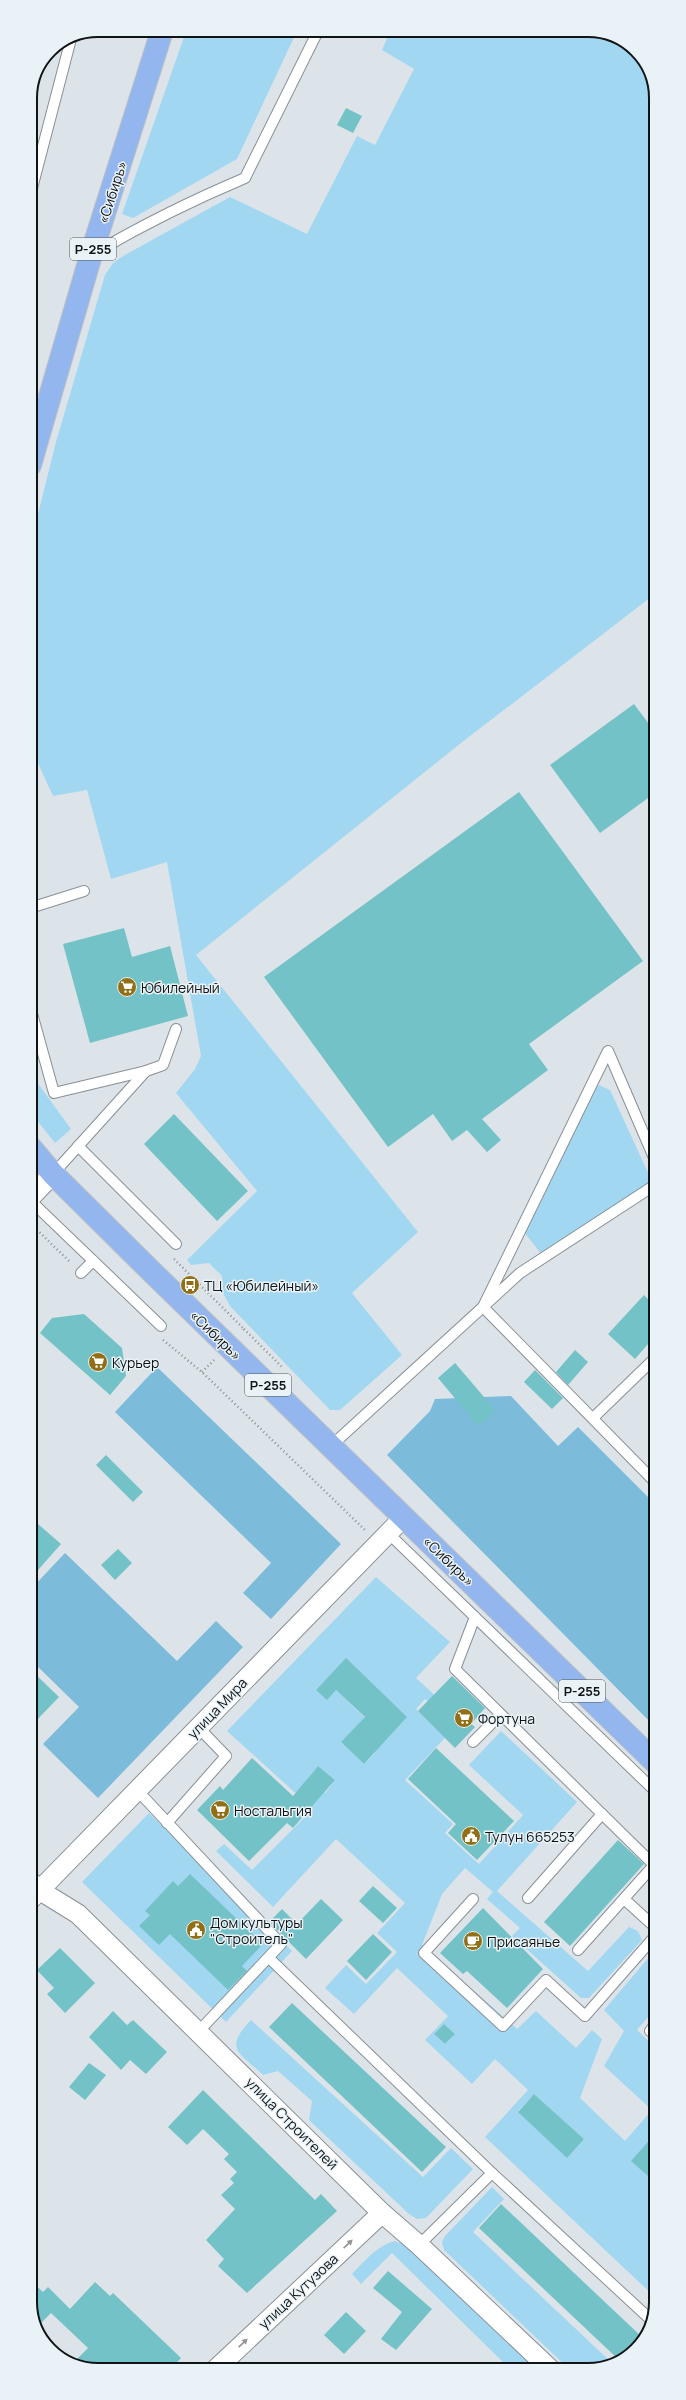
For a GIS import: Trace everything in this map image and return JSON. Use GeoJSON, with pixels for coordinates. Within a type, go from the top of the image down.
{"type":"FeatureCollection","features":[{"type":"Feature","properties":{"kind":"highway","name":"«Сибирь»"},"geometry":{"type":"LineString","coordinates":[[37,441],[91,255],[160,37]]}},
{"type":"Feature","properties":{"kind":"highway","name":"«Сибирь»"},"geometry":{"type":"LineString","coordinates":[[37,1155],[53,1174],[649,1756]]}},
{"type":"Feature","properties":{"kind":"street"},"geometry":{"type":"LineString","coordinates":[[37,1191],[53,1174]]}},
{"type":"Feature","properties":{"kind":"street","name":"улица Мира"},"geometry":{"type":"LineString","coordinates":[[37,1887],[137,1790],[382,1537],[404,1517]]}},
{"type":"Feature","properties":{"kind":"street","name":"улица Строителей"},"geometry":{"type":"LineString","coordinates":[[37,1892],[78,1914],[199,2031],[382,2213],[419,2245],[544,2363]]}},
{"type":"Feature","properties":{"kind":"street","name":"улица Кутузова"},"geometry":{"type":"LineString","coordinates":[[222,2363],[382,2213]]}},
{"type":"Feature","properties":{"kind":"lane"},"geometry":{"type":"LineString","coordinates":[[91,255],[124,236],[204,195],[245,178],[315,37]]}},
{"type":"Feature","properties":{"kind":"lane"},"geometry":{"type":"LineString","coordinates":[[37,169],[70,44]]}},
{"type":"Feature","properties":{"kind":"lane"},"geometry":{"type":"LineString","coordinates":[[37,406],[52,390]]}},
{"type":"Feature","properties":{"kind":"lane"},"geometry":{"type":"LineString","coordinates":[[37,906],[84,891]]}},
{"type":"Feature","properties":{"kind":"lane"},"geometry":{"type":"LineString","coordinates":[[37,1032],[54,1093],[146,1071],[163,1065],[176,1029]]}},
{"type":"Feature","properties":{"kind":"lane"},"geometry":{"type":"LineString","coordinates":[[483,1307],[608,1051],[649,1146]]}},
{"type":"Feature","properties":{"kind":"lane"},"geometry":{"type":"LineString","coordinates":[[53,1174],[146,1071]]}},
{"type":"Feature","properties":{"kind":"lane"},"geometry":{"type":"LineString","coordinates":[[78,1146],[176,1244]]}},
{"type":"Feature","properties":{"kind":"lane"},"geometry":{"type":"LineString","coordinates":[[331,1446],[520,1274],[649,1189]]}},
{"type":"Feature","properties":{"kind":"lane"},"geometry":{"type":"LineString","coordinates":[[37,1206],[161,1326]]}},
{"type":"Feature","properties":{"kind":"lane"},"geometry":{"type":"LineString","coordinates":[[81,1273],[93,1260]]}},
{"type":"Feature","properties":{"kind":"lane"},"geometry":{"type":"LineString","coordinates":[[483,1307],[649,1475]]}},
{"type":"Feature","properties":{"kind":"lane"},"geometry":{"type":"LineString","coordinates":[[593,1418],[649,1364]]}},
{"type":"Feature","properties":{"kind":"lane"},"geometry":{"type":"LineString","coordinates":[[382,1537],[475,1617],[649,1785]]}},
{"type":"Feature","properties":{"kind":"lane"},"geometry":{"type":"LineString","coordinates":[[475,1617],[455,1669],[649,1860]]}},
{"type":"Feature","properties":{"kind":"lane"},"geometry":{"type":"LineString","coordinates":[[473,1742],[500,1715]]}},
{"type":"Feature","properties":{"kind":"lane"},"geometry":{"type":"LineString","coordinates":[[167,1823],[226,1756],[198,1727]]}},
{"type":"Feature","properties":{"kind":"lane"},"geometry":{"type":"LineString","coordinates":[[137,1790],[281,1944],[199,2031]]}},
{"type":"Feature","properties":{"kind":"lane"},"geometry":{"type":"LineString","coordinates":[[528,1898],[602,1814]]}},
{"type":"Feature","properties":{"kind":"lane"},"geometry":{"type":"LineString","coordinates":[[578,1950],[649,1871]]}},
{"type":"Feature","properties":{"kind":"lane"},"geometry":{"type":"LineString","coordinates":[[473,1899],[424,1953],[503,2026],[546,1980],[585,2016],[649,1943]]}},
{"type":"Feature","properties":{"kind":"lane"},"geometry":{"type":"LineString","coordinates":[[624,1899],[649,1922]]}},
{"type":"Feature","properties":{"kind":"lane"},"geometry":{"type":"LineString","coordinates":[[269,1958],[492,2173],[647,2316]]}},
{"type":"Feature","properties":{"kind":"lane"},"geometry":{"type":"LineString","coordinates":[[419,2245],[492,2173]]}},
{"type":"Feature","properties":{"kind":"path"},"geometry":{"type":"LineString","coordinates":[[37,1230],[81,1273]]}},
{"type":"Feature","properties":{"kind":"path"},"geometry":{"type":"LineString","coordinates":[[160,1338],[202,1372],[382,1537]]}},
{"type":"Feature","properties":{"kind":"shaded area"},"geometry":{"type":"Polygon","coordinates":[[[184,37],[294,37],[237,159],[133,218],[122,214],[184,37]]]}},
{"type":"Feature","properties":{"kind":"shaded area"},"geometry":{"type":"Polygon","coordinates":[[[388,37],[592,37],[604,39],[618,45],[628,52],[641,68],[648,86],[649,98],[649,599],[461,743],[196,955],[418,1232],[352,1293],[402,1355],[340,1410],[330,1410],[230,1306],[223,1293],[222,1276],[209,1263],[191,1265],[187,1260],[257,1191],[176,1093],[195,1069],[201,1056],[167,862],[111,879],[87,790],[53,796],[37,761],[37,518],[56,442],[105,275],[113,263],[230,197],[307,234],[357,136],[375,145],[414,69],[382,50],[388,37]]]}},
{"type":"Feature","properties":{"kind":"shaded area"},"geometry":{"type":"Polygon","coordinates":[[[37,1082],[71,1129],[55,1143],[37,1120],[37,1082]]]}},
{"type":"Feature","properties":{"kind":"shaded area"},"geometry":{"type":"Polygon","coordinates":[[[599,1085],[610,1090],[649,1175],[649,1188],[542,1255],[525,1233],[595,1088],[599,1085]]]}},
{"type":"Feature","properties":{"kind":"shaded area"},"geometry":{"type":"Polygon","coordinates":[[[157,1367],[341,1544],[271,1619],[243,1593],[271,1563],[115,1412],[157,1367]]]}},
{"type":"Feature","properties":{"kind":"shaded area"},"geometry":{"type":"Polygon","coordinates":[[[511,1396],[558,1446],[578,1427],[649,1498],[649,1721],[387,1455],[430,1411],[435,1399],[511,1396]]]}},
{"type":"Feature","properties":{"kind":"shaded area"},"geometry":{"type":"Polygon","coordinates":[[[65,1553],[177,1661],[216,1621],[243,1647],[98,1798],[43,1744],[79,1707],[37,1666],[37,1583],[65,1553]]]}},
{"type":"Feature","properties":{"kind":"shaded area"},"geometry":{"type":"Polygon","coordinates":[[[376,1577],[450,1642],[416,1678],[462,1720],[405,1780],[453,1824],[445,1833],[479,1864],[523,1815],[469,1765],[501,1731],[577,1802],[497,1891],[588,1971],[629,1927],[638,1931],[642,1940],[589,1998],[581,1998],[512,1936],[520,1928],[487,1899],[493,1892],[465,1868],[442,1894],[422,1945],[517,2029],[536,2011],[576,2048],[592,2030],[602,2039],[580,2098],[625,2141],[649,2113],[649,2291],[485,2137],[528,2090],[495,2059],[472,2084],[425,2040],[448,2016],[397,1968],[354,2014],[325,1988],[346,1965],[366,1984],[397,1952],[377,1933],[405,1903],[336,1839],[273,1907],[216,1851],[224,1844],[252,1870],[313,1809],[227,1731],[376,1577]],[[346,1659],[316,1690],[327,1699],[336,1690],[386,1738],[346,1659]],[[425,1699],[416,1709],[436,1729],[446,1719],[425,1699]],[[352,1731],[341,1742],[364,1764],[375,1753],[352,1731]],[[318,1766],[307,1779],[325,1793],[335,1780],[318,1766]],[[444,2024],[434,2034],[445,2044],[455,2034],[444,2024]],[[534,2094],[518,2111],[567,2157],[584,2139],[534,2094]]]}},
{"type":"Feature","properties":{"kind":"shaded area"},"geometry":{"type":"Polygon","coordinates":[[[149,1813],[292,1951],[226,2022],[82,1882],[149,1813]]]}},
{"type":"Feature","properties":{"kind":"shaded area"},"geometry":{"type":"Polygon","coordinates":[[[649,1957],[649,2016],[637,2030],[649,2041],[649,2107],[604,2066],[624,2031],[604,2010],[649,1957]]]}},
{"type":"Feature","properties":{"kind":"shaded area"},"geometry":{"type":"Polygon","coordinates":[[[251,2020],[423,2177],[451,2148],[473,2169],[426,2218],[417,2219],[409,2214],[309,2120],[312,2101],[278,2071],[263,2075],[241,2055],[236,2044],[242,2030],[251,2020]]]}},
{"type":"Feature","properties":{"kind":"shaded area"},"geometry":{"type":"Polygon","coordinates":[[[492,2187],[504,2199],[473,2232],[608,2359],[600,2362],[563,2363],[444,2250],[442,2242],[445,2236],[492,2187]]]}},
{"type":"Feature","properties":{"kind":"shaded area"},"geometry":{"type":"Polygon","coordinates":[[[395,2241],[412,2248],[529,2363],[504,2363],[392,2253],[361,2284],[352,2274],[376,2250],[395,2241]]]}},
{"type":"Feature","properties":{"kind":"building"},"geometry":{"type":"Polygon","coordinates":[[[346,108],[362,116],[353,133],[337,125],[346,108]]]}},
{"type":"Feature","properties":{"kind":"building"},"geometry":{"type":"Polygon","coordinates":[[[634,704],[649,724],[649,797],[600,833],[550,765],[634,704]]]}},
{"type":"Feature","properties":{"kind":"building"},"geometry":{"type":"Polygon","coordinates":[[[519,792],[643,961],[529,1044],[548,1070],[482,1119],[501,1140],[487,1152],[467,1130],[452,1141],[433,1114],[388,1147],[264,977],[519,792]]]}},
{"type":"Feature","properties":{"kind":"building","name":"Юбилейный"},"geometry":{"type":"Polygon","coordinates":[[[124,928],[132,957],[170,946],[188,1016],[90,1043],[63,944],[124,928]]]}},
{"type":"Feature","properties":{"kind":"building"},"geometry":{"type":"Polygon","coordinates":[[[174,1114],[248,1191],[217,1221],[144,1144],[174,1114]]]}},
{"type":"Feature","properties":{"kind":"building"},"geometry":{"type":"Polygon","coordinates":[[[644,1295],[649,1300],[649,1343],[635,1359],[608,1334],[644,1295]]]}},
{"type":"Feature","properties":{"kind":"building","name":"Курьер"},"geometry":{"type":"Polygon","coordinates":[[[84,1314],[122,1348],[126,1376],[110,1395],[40,1333],[52,1318],[84,1314]]]}},
{"type":"Feature","properties":{"kind":"building"},"geometry":{"type":"Polygon","coordinates":[[[575,1350],[588,1362],[568,1385],[556,1372],[575,1350]]]}},
{"type":"Feature","properties":{"kind":"building"},"geometry":{"type":"Polygon","coordinates":[[[455,1363],[496,1411],[478,1426],[438,1378],[455,1363]]]}},
{"type":"Feature","properties":{"kind":"building"},"geometry":{"type":"Polygon","coordinates":[[[535,1370],[563,1398],[552,1409],[524,1382],[535,1370]]]}},
{"type":"Feature","properties":{"kind":"building"},"geometry":{"type":"Polygon","coordinates":[[[106,1455],[143,1492],[133,1502],[96,1465],[106,1455]]]}},
{"type":"Feature","properties":{"kind":"building"},"geometry":{"type":"Polygon","coordinates":[[[37,1523],[61,1544],[37,1571],[37,1523]]]}},
{"type":"Feature","properties":{"kind":"building"},"geometry":{"type":"Polygon","coordinates":[[[118,1549],[132,1563],[115,1580],[101,1565],[118,1549]]]}},
{"type":"Feature","properties":{"kind":"building"},"geometry":{"type":"Polygon","coordinates":[[[346,1658],[407,1717],[364,1764],[341,1742],[365,1717],[336,1690],[327,1700],[316,1690],[346,1658]]]}},
{"type":"Feature","properties":{"kind":"building"},"geometry":{"type":"Polygon","coordinates":[[[37,1676],[59,1697],[37,1720],[37,1676]]]}},
{"type":"Feature","properties":{"kind":"building"},"geometry":{"type":"Polygon","coordinates":[[[452,1676],[485,1708],[471,1724],[475,1727],[455,1748],[418,1711],[452,1676]]]}},
{"type":"Feature","properties":{"kind":"building"},"geometry":{"type":"Polygon","coordinates":[[[436,1748],[514,1821],[477,1860],[448,1833],[456,1824],[408,1779],[436,1748]]]}},
{"type":"Feature","properties":{"kind":"building"},"geometry":{"type":"Polygon","coordinates":[[[252,1758],[293,1796],[318,1766],[335,1780],[293,1828],[287,1823],[249,1861],[197,1810],[220,1786],[223,1790],[252,1758]]]}},
{"type":"Feature","properties":{"kind":"building"},"geometry":{"type":"Polygon","coordinates":[[[618,1840],[644,1864],[570,1946],[544,1922],[618,1840]]]}},
{"type":"Feature","properties":{"kind":"building","name":"Дом культуры \"Строитель\""},"geometry":{"type":"Polygon","coordinates":[[[190,1874],[263,1944],[242,1966],[247,1971],[228,1990],[170,1934],[159,1945],[139,1926],[150,1915],[145,1911],[173,1881],[178,1886],[190,1874]]]}},
{"type":"Feature","properties":{"kind":"building"},"geometry":{"type":"Polygon","coordinates":[[[373,1886],[397,1908],[383,1923],[359,1901],[373,1886]]]}},
{"type":"Feature","properties":{"kind":"building"},"geometry":{"type":"Polygon","coordinates":[[[321,1899],[343,1920],[306,1959],[269,1922],[282,1909],[297,1924],[321,1899]]]}},
{"type":"Feature","properties":{"kind":"building"},"geometry":{"type":"Polygon","coordinates":[[[483,1908],[543,1969],[507,2008],[467,1971],[463,1974],[440,1953],[483,1908]]]}},
{"type":"Feature","properties":{"kind":"building"},"geometry":{"type":"Polygon","coordinates":[[[373,1934],[392,1952],[366,1980],[347,1961],[373,1934]]]}},
{"type":"Feature","properties":{"kind":"building"},"geometry":{"type":"Polygon","coordinates":[[[60,1948],[95,1983],[65,2013],[47,1994],[54,1988],[37,1970],[60,1948]]]}},
{"type":"Feature","properties":{"kind":"building"},"geometry":{"type":"Polygon","coordinates":[[[292,2003],[446,2147],[422,2172],[269,2027],[292,2003]]]}},
{"type":"Feature","properties":{"kind":"building"},"geometry":{"type":"Polygon","coordinates":[[[113,2011],[127,2025],[133,2020],[167,2052],[146,2074],[130,2060],[121,2070],[89,2037],[113,2011]]]}},
{"type":"Feature","properties":{"kind":"building"},"geometry":{"type":"Polygon","coordinates":[[[444,2024],[455,2034],[445,2044],[434,2034],[444,2024]]]}},
{"type":"Feature","properties":{"kind":"building"},"geometry":{"type":"Polygon","coordinates":[[[89,2063],[106,2075],[85,2100],[69,2087],[89,2063]]]}},
{"type":"Feature","properties":{"kind":"building"},"geometry":{"type":"Polygon","coordinates":[[[203,2090],[315,2200],[321,2194],[337,2211],[247,2293],[218,2266],[224,2259],[206,2240],[235,2209],[221,2195],[234,2183],[230,2179],[237,2172],[224,2159],[229,2154],[203,2129],[187,2145],[168,2127],[203,2090]]]}},
{"type":"Feature","properties":{"kind":"building"},"geometry":{"type":"Polygon","coordinates":[[[534,2094],[584,2139],[567,2158],[518,2112],[534,2094]]]}},
{"type":"Feature","properties":{"kind":"building"},"geometry":{"type":"Polygon","coordinates":[[[649,2141],[649,2177],[631,2161],[649,2141]]]}},
{"type":"Feature","properties":{"kind":"building"},"geometry":{"type":"Polygon","coordinates":[[[501,2204],[639,2334],[631,2345],[622,2353],[615,2356],[479,2228],[501,2204]]]}},
{"type":"Feature","properties":{"kind":"building"},"geometry":{"type":"Polygon","coordinates":[[[388,2271],[432,2309],[396,2350],[381,2339],[402,2312],[373,2288],[388,2271]]]}},
{"type":"Feature","properties":{"kind":"building"},"geometry":{"type":"Polygon","coordinates":[[[95,2282],[110,2296],[113,2293],[181,2358],[176,2363],[94,2363],[82,2361],[77,2359],[88,2348],[51,2313],[41,2323],[38,2314],[37,2286],[43,2292],[48,2287],[70,2309],[95,2282]]]}},
{"type":"Feature","properties":{"kind":"building"},"geometry":{"type":"Polygon","coordinates":[[[346,2312],[366,2331],[344,2354],[324,2335],[346,2312]]]}},
{"type":"Feature","properties":{"kind":"place","name":"Юбилейный"},"geometry":{"type":"Point","coordinates":[127,987]}},
{"type":"Feature","properties":{"kind":"place","name":"ТЦ «Юбилейный»"},"geometry":{"type":"Point","coordinates":[190,1285]}},
{"type":"Feature","properties":{"kind":"place","name":"Курьер"},"geometry":{"type":"Point","coordinates":[98,1362]}},
{"type":"Feature","properties":{"kind":"place","name":"Фортуна"},"geometry":{"type":"Point","coordinates":[464,1718]}},
{"type":"Feature","properties":{"kind":"place","name":"Ностальгия"},"geometry":{"type":"Point","coordinates":[220,1810]}},
{"type":"Feature","properties":{"kind":"place","name":"Тулун 665253"},"geometry":{"type":"Point","coordinates":[471,1836]}},
{"type":"Feature","properties":{"kind":"place","name":"Дом культуры \"Строитель\""},"geometry":{"type":"Point","coordinates":[196,1930]}},
{"type":"Feature","properties":{"kind":"place","name":"Присаянье"},"geometry":{"type":"Point","coordinates":[473,1941]}}]}
